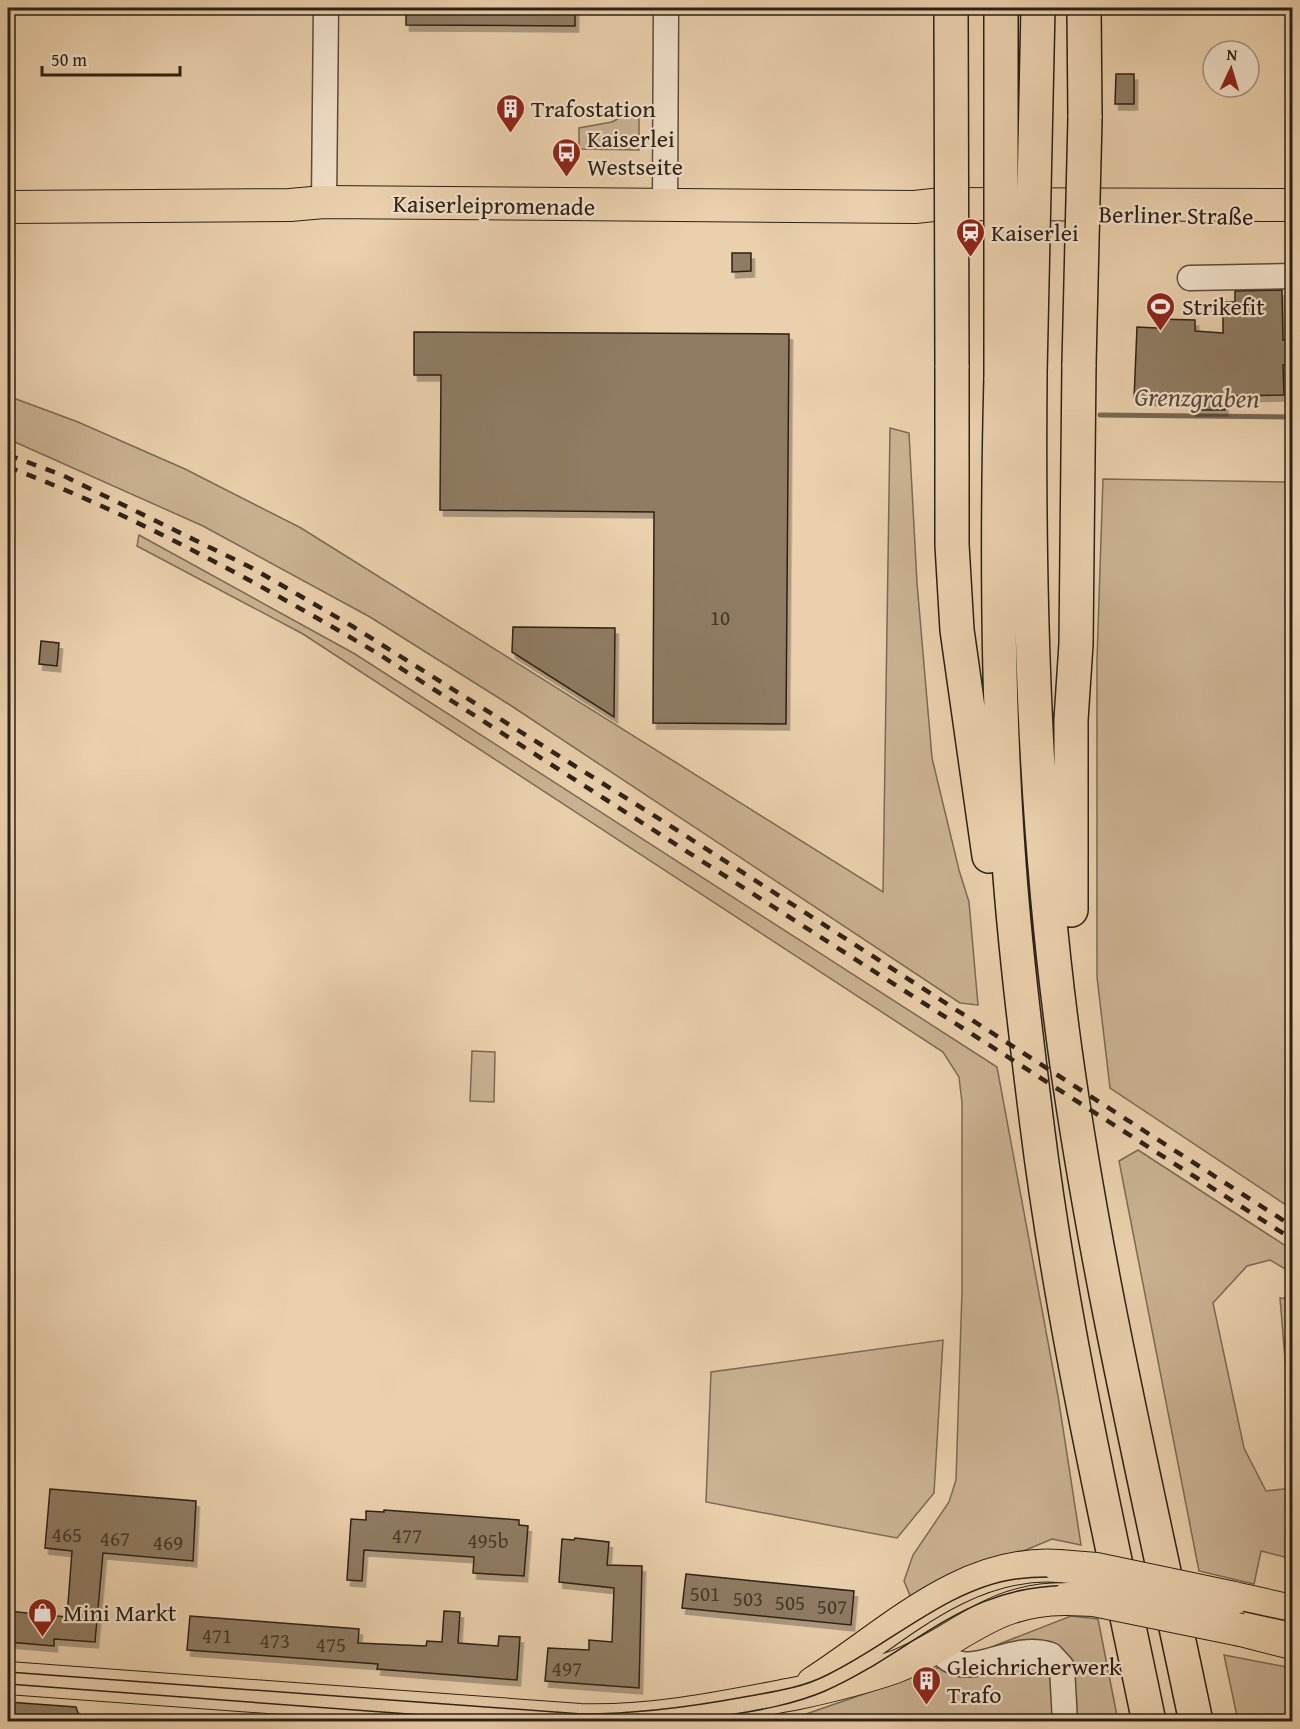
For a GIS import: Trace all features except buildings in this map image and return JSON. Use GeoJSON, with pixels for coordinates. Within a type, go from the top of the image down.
{"type":"FeatureCollection","features":[{"type":"Feature","properties":{"kind":"highway"},"geometry":{"type":"LineString","coordinates":[[951,8],[951,545],[957,630],[997,913],[1027,1037]]}},
{"type":"Feature","properties":{"kind":"highway"},"geometry":{"type":"LineString","coordinates":[[1001,8],[1016,375],[1032,682],[1054,959],[1063,1034],[1103,1269],[1196,1722]]}},
{"type":"Feature","properties":{"kind":"highway"},"geometry":{"type":"LineString","coordinates":[[1038,8],[1016,375],[998,524],[1007,834],[1027,1037],[1055,1247],[1089,1430],[1149,1722]]}},
{"type":"Feature","properties":{"kind":"highway"},"geometry":{"type":"LineString","coordinates":[[1063,1034],[1071,939],[1071,742],[1076,644],[1079,364],[1084,214],[1084,8]]}},
{"type":"Feature","properties":{"kind":"main road","name":"Kaiserleipromenade"},"geometry":{"type":"LineString","coordinates":[[8,191],[284,194],[324,202]]}},
{"type":"Feature","properties":{"kind":"main road","name":"Kaiserleipromenade"},"geometry":{"type":"LineString","coordinates":[[8,207],[290,206],[324,202],[665,206]]}},
{"type":"Feature","properties":{"kind":"main road","name":"Berliner Straße"},"geometry":{"type":"LineString","coordinates":[[665,206],[1293,205]]}},
{"type":"Feature","properties":{"kind":"main road","name":"Berliner Straße"},"geometry":{"type":"LineString","coordinates":[[915,207],[942,212],[1293,216]]}},
{"type":"Feature","properties":{"kind":"main road"},"geometry":{"type":"LineString","coordinates":[[797,1693],[903,1620],[963,1584],[996,1573],[1031,1566],[1096,1569],[1293,1611]]}},
{"type":"Feature","properties":{"kind":"main road"},"geometry":{"type":"LineString","coordinates":[[8,1678],[570,1720],[645,1720],[834,1686],[897,1666],[991,1614],[1037,1600],[1094,1600],[1293,1643]]}},
{"type":"Feature","properties":{"kind":"street"},"geometry":{"type":"LineString","coordinates":[[324,202],[327,8]]}},
{"type":"Feature","properties":{"kind":"street"},"geometry":{"type":"LineString","coordinates":[[665,206],[666,8]]}},
{"type":"Feature","properties":{"kind":"street"},"geometry":{"type":"LineString","coordinates":[[1190,278],[1293,276]]}},
{"type":"Feature","properties":{"kind":"street"},"geometry":{"type":"LineString","coordinates":[[934,1646],[947,1660],[962,1666],[1021,1651],[1051,1654],[1062,1667],[1065,1722]]}},
{"type":"Feature","properties":{"kind":"shaded area"},"geometry":{"type":"Polygon","coordinates":[[[627,114],[639,114],[639,150],[579,149],[579,128],[612,122],[627,114]]]}},
{"type":"Feature","properties":{"kind":"shaded area"},"geometry":{"type":"Polygon","coordinates":[[[8,396],[78,422],[185,469],[301,528],[883,892],[890,428],[909,433],[917,583],[932,758],[969,902],[978,1005],[960,1003],[510,705],[370,617],[203,526],[8,439],[8,396]]]}},
{"type":"Feature","properties":{"kind":"shaded area"},"geometry":{"type":"Polygon","coordinates":[[[1103,479],[1292,482],[1292,1209],[1110,1088],[1097,977],[1097,660],[1103,479]]]}},
{"type":"Feature","properties":{"kind":"shaded area"},"geometry":{"type":"Polygon","coordinates":[[[139,535],[355,654],[997,1067],[1058,1396],[1081,1545],[1052,1539],[911,1598],[904,1581],[913,1555],[949,1502],[956,1480],[962,1291],[962,1103],[959,1077],[943,1052],[303,634],[137,546],[139,535]]]}},
{"type":"Feature","properties":{"kind":"shaded area"},"geometry":{"type":"Polygon","coordinates":[[[472,1051],[495,1052],[494,1102],[470,1101],[472,1051]]]}},
{"type":"Feature","properties":{"kind":"shaded area"},"geometry":{"type":"Polygon","coordinates":[[[1138,1150],[1292,1250],[1292,1273],[1270,1260],[1247,1266],[1213,1303],[1244,1448],[1266,1491],[1292,1488],[1292,1559],[1261,1551],[1254,1584],[1199,1571],[1119,1161],[1138,1150]]]}},
{"type":"Feature","properties":{"kind":"shaded area"},"geometry":{"type":"Polygon","coordinates":[[[1280,1298],[1292,1299],[1292,1444],[1280,1298]]]}},
{"type":"Feature","properties":{"kind":"shaded area"},"geometry":{"type":"Polygon","coordinates":[[[943,1340],[934,1493],[897,1538],[706,1502],[711,1372],[943,1340]]]}},
{"type":"Feature","properties":{"kind":"shaded area"},"geometry":{"type":"Polygon","coordinates":[[[1071,1616],[1098,1619],[1118,1721],[783,1722],[930,1671],[1071,1616]]]}},
{"type":"Feature","properties":{"kind":"shaded area"},"geometry":{"type":"Polygon","coordinates":[[[1224,1655],[1292,1668],[1292,1721],[1238,1721],[1224,1655]]]}},
{"type":"Feature","properties":{"kind":"waterway","name":"Grenzgraben"},"geometry":{"type":"LineString","coordinates":[[1100,415],[1292,417]]}},
{"type":"Feature","properties":{"kind":"tram line"},"geometry":{"type":"LineString","coordinates":[[8,1672],[603,1714],[704,1704],[807,1683],[850,1663],[919,1620],[967,1594],[1016,1579],[1055,1577],[1093,1580],[1292,1622]]}},
{"type":"Feature","properties":{"kind":"tram line"},"geometry":{"type":"LineString","coordinates":[[691,1722],[776,1706],[825,1691],[857,1675],[944,1621],[1005,1594],[1039,1587],[1078,1586]]}},
{"type":"Feature","properties":{"kind":"tram line"},"geometry":{"type":"LineString","coordinates":[[8,1684],[516,1722]]}},
{"type":"Feature","properties":{"kind":"railway"},"geometry":{"type":"LineString","coordinates":[[8,455],[62,475],[252,568],[352,626],[669,825],[1292,1226]]}},
{"type":"Feature","properties":{"kind":"railway"},"geometry":{"type":"LineString","coordinates":[[8,467],[103,507],[196,552],[377,653],[1292,1239]]}},
{"type":"Feature","properties":{"kind":"place","name":"Trafostation"},"geometry":{"type":"Point","coordinates":[510,134]}},
{"type":"Feature","properties":{"kind":"place","name":"Kaiserlei Westseite"},"geometry":{"type":"Point","coordinates":[566,178]}},
{"type":"Feature","properties":{"kind":"place","name":"Kaiserlei"},"geometry":{"type":"Point","coordinates":[970,258]}},
{"type":"Feature","properties":{"kind":"place","name":"Strikefit"},"geometry":{"type":"Point","coordinates":[1161,332]}},
{"type":"Feature","properties":{"kind":"place","name":"Mini Markt"},"geometry":{"type":"Point","coordinates":[42,1638]}},
{"type":"Feature","properties":{"kind":"place","name":"Gleichricherwerk Trafo"},"geometry":{"type":"Point","coordinates":[926,1706]}}]}
